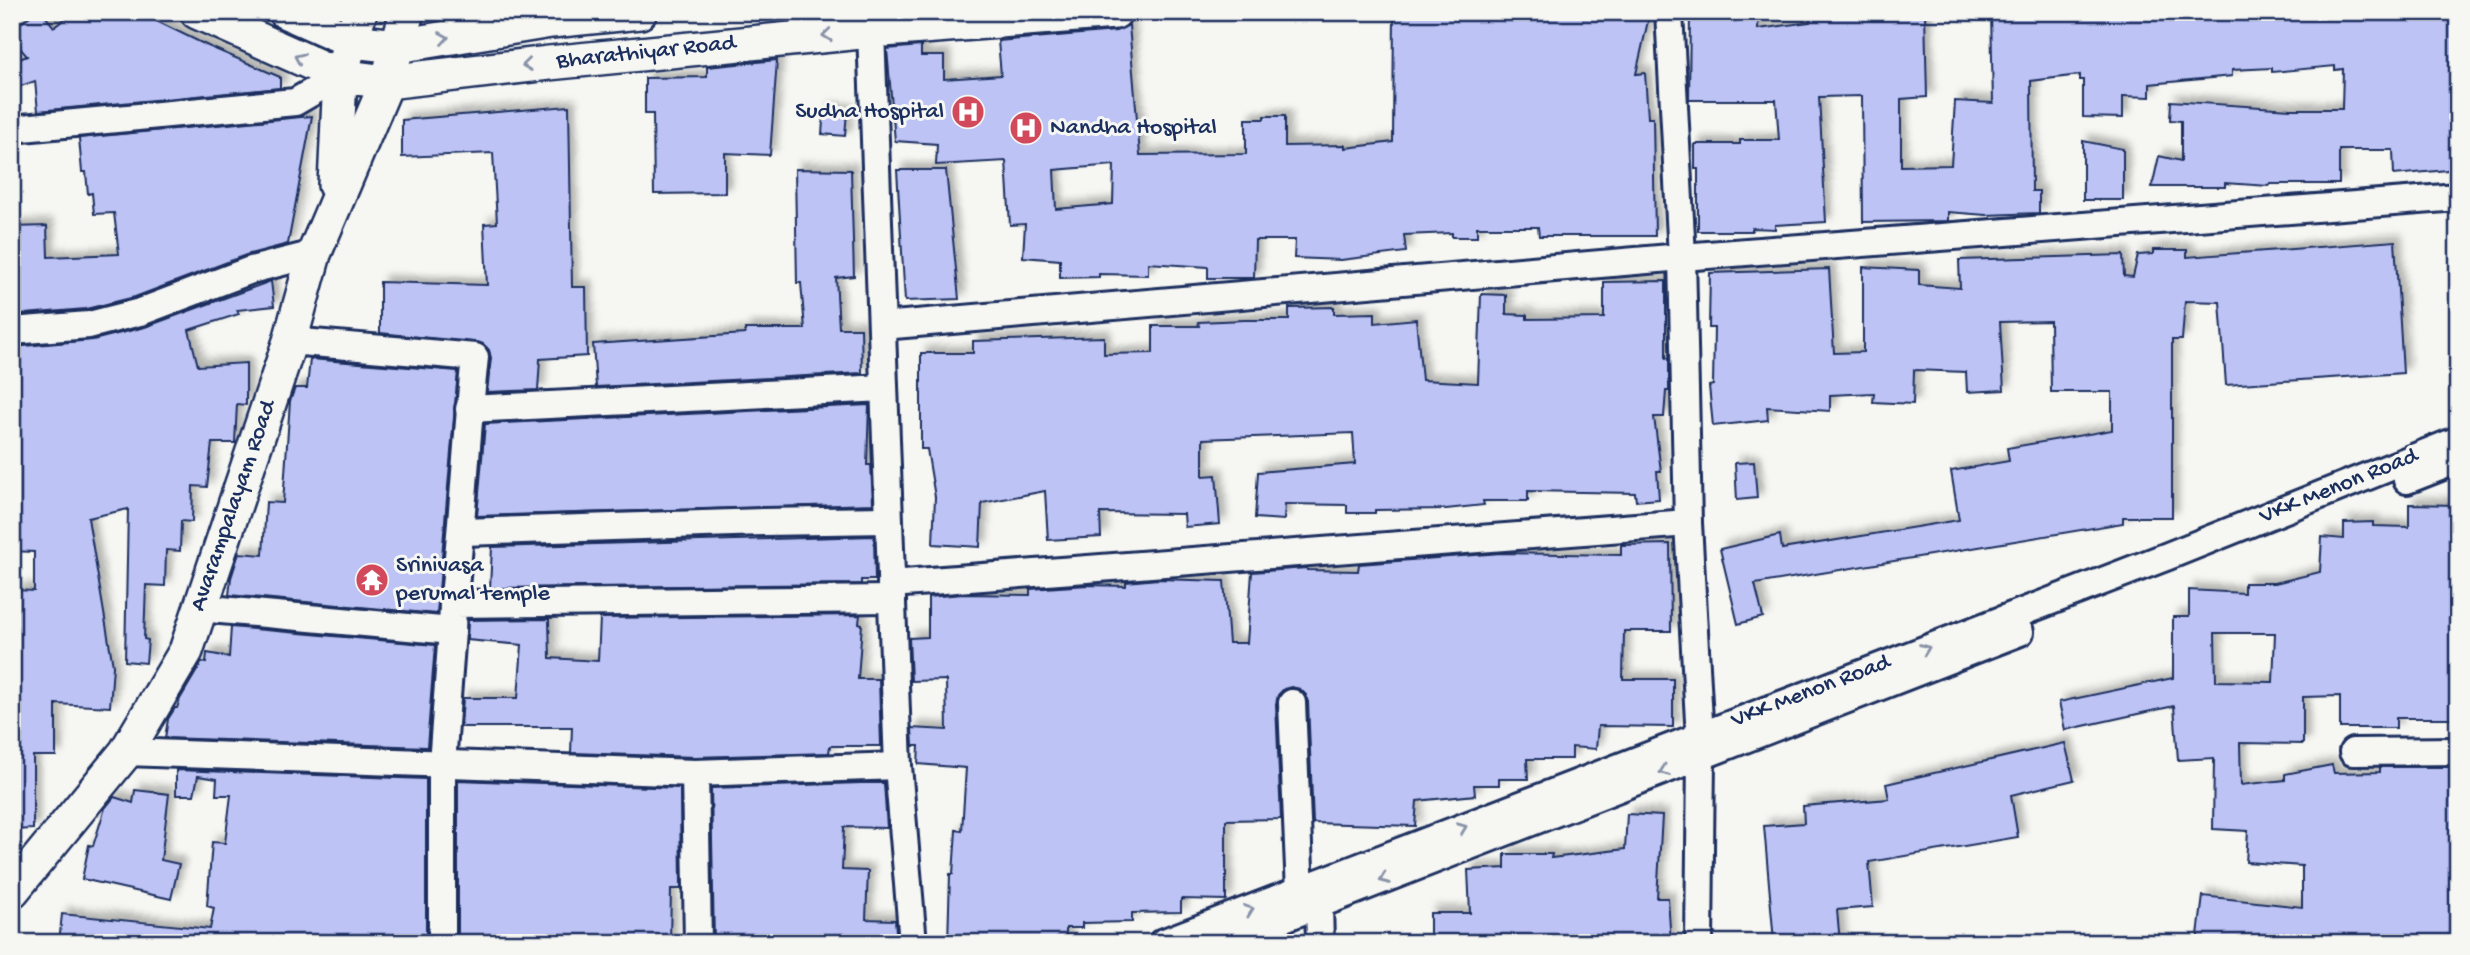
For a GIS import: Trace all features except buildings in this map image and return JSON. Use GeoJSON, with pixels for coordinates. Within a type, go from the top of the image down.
{"type":"FeatureCollection","features":[{"type":"Feature","properties":{"kind":"main road","name":"Bharathiyar Road"},"geometry":{"type":"LineString","coordinates":[[197,12],[340,76],[387,82],[871,31],[1115,12]]}},
{"type":"Feature","properties":{"kind":"main road","name":"Bharathiyar Road"},"geometry":{"type":"LineString","coordinates":[[286,12],[356,26],[397,46],[551,21],[640,12]]}},
{"type":"Feature","properties":{"kind":"main road","name":"Avarampalayam Road"},"geometry":{"type":"LineString","coordinates":[[12,891],[126,752],[186,651],[290,341],[314,254],[387,82],[407,12]]}},
{"type":"Feature","properties":{"kind":"main road"},"geometry":{"type":"LineString","coordinates":[[334,205],[340,76],[356,26]]}},
{"type":"Feature","properties":{"kind":"street"},"geometry":{"type":"LineString","coordinates":[[1670,12],[1682,257],[1688,523],[1700,746],[1699,943]]}},
{"type":"Feature","properties":{"kind":"street"},"geometry":{"type":"LineString","coordinates":[[871,31],[898,766],[913,943]]}},
{"type":"Feature","properties":{"kind":"street"},"geometry":{"type":"LineString","coordinates":[[12,129],[295,102],[340,76]]}},
{"type":"Feature","properties":{"kind":"street"},"geometry":{"type":"LineString","coordinates":[[882,326],[1682,257],[2458,197]]}},
{"type":"Feature","properties":{"kind":"street"},"geometry":{"type":"LineString","coordinates":[[12,331],[89,325],[140,312],[251,270],[314,254]]}},
{"type":"Feature","properties":{"kind":"street"},"geometry":{"type":"LineString","coordinates":[[290,341],[475,357],[442,764],[442,943]]}},
{"type":"Feature","properties":{"kind":"street"},"geometry":{"type":"LineString","coordinates":[[469,409],[884,388]]}},
{"type":"Feature","properties":{"kind":"street","name":"VKK Menon Road"},"geometry":{"type":"LineString","coordinates":[[1700,746],[2458,440]]}},
{"type":"Feature","properties":{"kind":"street","name":"VKK Menon Road"},"geometry":{"type":"LineString","coordinates":[[1163,943],[1309,898],[1700,746],[2458,460]]}},
{"type":"Feature","properties":{"kind":"street"},"geometry":{"type":"LineString","coordinates":[[462,532],[887,520]]}},
{"type":"Feature","properties":{"kind":"street"},"geometry":{"type":"LineString","coordinates":[[453,604],[891,591],[1688,523]]}},
{"type":"Feature","properties":{"kind":"street"},"geometry":{"type":"LineString","coordinates":[[199,608],[452,631]]}},
{"type":"Feature","properties":{"kind":"street"},"geometry":{"type":"LineString","coordinates":[[1292,702],[1309,898],[1320,943]]}},
{"type":"Feature","properties":{"kind":"street"},"geometry":{"type":"LineString","coordinates":[[2353,752],[2458,751]]}},
{"type":"Feature","properties":{"kind":"street"},"geometry":{"type":"LineString","coordinates":[[126,752],[695,773],[898,766]]}},
{"type":"Feature","properties":{"kind":"street"},"geometry":{"type":"LineString","coordinates":[[695,773],[698,943]]}},
{"type":"Feature","properties":{"kind":"street","name":"VKK Menon Road"},"geometry":{"type":"LineString","coordinates":[[1220,943],[1309,898]]}},
{"type":"Feature","properties":{"kind":"place","name":"Sudha Hospital"},"geometry":{"type":"Point","coordinates":[968,112]}},
{"type":"Feature","properties":{"kind":"place","name":"Nandha Hospital"},"geometry":{"type":"Point","coordinates":[1026,128]}},
{"type":"Feature","properties":{"kind":"place","name":"Srinivasa perumal temple"},"geometry":{"type":"Point","coordinates":[372,580]}}]}
